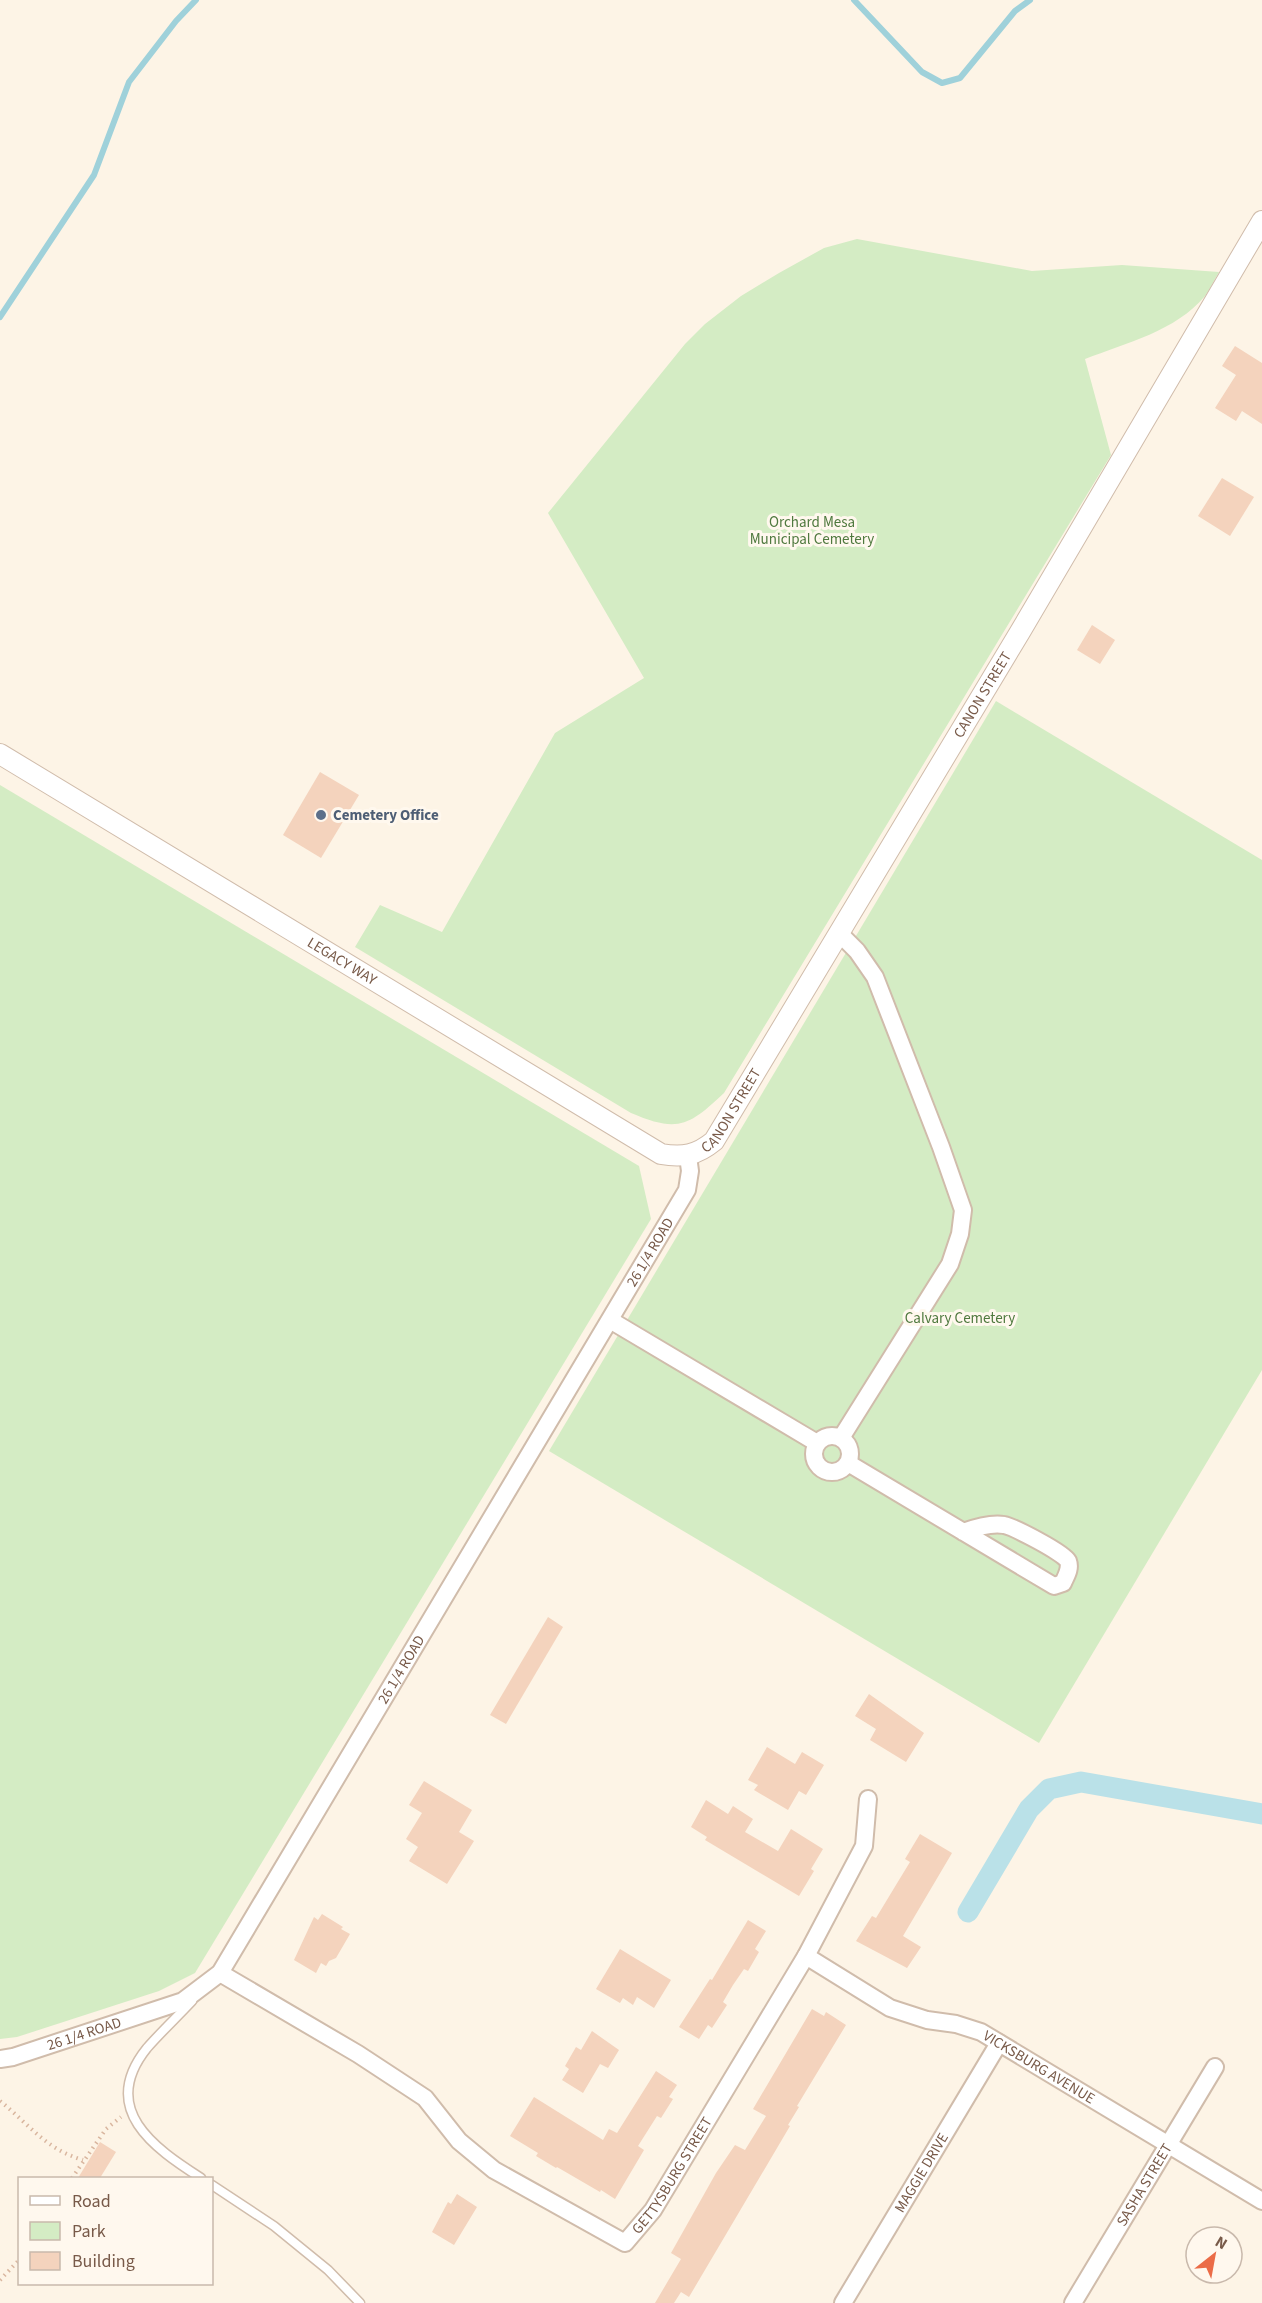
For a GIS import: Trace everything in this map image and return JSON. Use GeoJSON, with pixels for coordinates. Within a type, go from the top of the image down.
{"type":"FeatureCollection","features":[{"type":"Feature","properties":{"kind":"street","name":"CANON STREET"},"geometry":{"type":"LineString","coordinates":[[688,1156],[703,1150],[714,1141],[1038,602],[1262,221]]}},
{"type":"Feature","properties":{"kind":"street","name":"LEGACY WAY"},"geometry":{"type":"LineString","coordinates":[[0,754],[661,1154],[676,1157],[688,1156]]}},
{"type":"Feature","properties":{"kind":"street"},"geometry":{"type":"LineString","coordinates":[[839,933],[857,951],[875,977],[942,1147],[963,1210],[960,1234],[950,1264],[841,1438]]}},
{"type":"Feature","properties":{"kind":"street","name":"26 1/4 ROAD"},"geometry":{"type":"LineString","coordinates":[[0,2059],[13,2058],[183,2001],[220,1973],[687,1190],[690,1171],[688,1156]]}},
{"type":"Feature","properties":{"kind":"street"},"geometry":{"type":"LineString","coordinates":[[610,1320],[817,1443]]}},
{"type":"Feature","properties":{"kind":"street"},"geometry":{"type":"LineString","coordinates":[[832,1436],[841,1438],[848,1444],[850,1454],[848,1463],[841,1470],[831,1472],[822,1469],[816,1462],[814,1452],[817,1443],[832,1436]]}},
{"type":"Feature","properties":{"kind":"street"},"geometry":{"type":"LineString","coordinates":[[848,1463],[963,1532],[1054,1586],[1063,1583],[1069,1571],[1068,1562],[1061,1552],[1004,1525],[975,1528],[963,1532]]}},
{"type":"Feature","properties":{"kind":"street","name":"GETTYSBURG STREET"},"geometry":{"type":"LineString","coordinates":[[220,1973],[425,2097],[459,2141],[495,2170],[625,2243],[653,2210],[806,1956],[864,1846],[868,1799]]}},
{"type":"Feature","properties":{"kind":"street","name":"VICKSBURG AVENUE"},"geometry":{"type":"LineString","coordinates":[[806,1956],[890,2008],[927,2020],[981,2032],[1262,2202]]}},
{"type":"Feature","properties":{"kind":"street","name":"MAGGIE DRIVE"},"geometry":{"type":"LineString","coordinates":[[843,2303],[999,2043]]}},
{"type":"Feature","properties":{"kind":"street","name":"SASHA STREET"},"geometry":{"type":"LineString","coordinates":[[1073,2303],[1215,2067]]}},
{"type":"Feature","properties":{"kind":"lane"},"geometry":{"type":"LineString","coordinates":[[200,2177],[144,2136],[135,2123],[130,2109],[129,2094],[131,2079],[146,2049],[220,1973]]}},
{"type":"Feature","properties":{"kind":"lane"},"geometry":{"type":"LineString","coordinates":[[213,2186],[274,2226],[328,2270],[360,2303]]}},
{"type":"Feature","properties":{"kind":"path"},"geometry":{"type":"LineString","coordinates":[[0,2101],[38,2136],[71,2156],[83,2160]]}},
{"type":"Feature","properties":{"kind":"path"},"geometry":{"type":"LineString","coordinates":[[73,2177],[106,2129],[130,2109]]}},
{"type":"Feature","properties":{"kind":"path"},"geometry":{"type":"LineString","coordinates":[[0,2280],[18,2261]]}},
{"type":"Feature","properties":{"kind":"green space","name":"Orchard Mesa Municipal Cemetery"},"geometry":{"type":"Polygon","coordinates":[[[857,239],[1032,271],[1122,265],[1219,272],[1205,296],[1180,318],[1150,335],[1085,359],[1111,455],[724,1093],[692,1119],[682,1123],[660,1123],[631,1113],[355,947],[380,905],[442,932],[555,733],[644,678],[548,513],[685,344],[705,324],[741,296],[779,273],[824,248],[857,239]]]}},
{"type":"Feature","properties":{"kind":"green space","name":"Calvary Cemetery"},"geometry":{"type":"Polygon","coordinates":[[[996,701],[1262,860],[1262,1370],[1039,1743],[549,1451],[996,701]]]}},
{"type":"Feature","properties":{"kind":"green space"},"geometry":{"type":"Polygon","coordinates":[[[0,785],[639,1166],[651,1219],[195,1973],[159,1991],[17,2037],[0,2039],[0,785]]]}},
{"type":"Feature","properties":{"kind":"building"},"geometry":{"type":"Polygon","coordinates":[[[1235,346],[1262,363],[1262,424],[1242,411],[1236,421],[1215,408],[1236,375],[1222,366],[1235,346]]]}},
{"type":"Feature","properties":{"kind":"building"},"geometry":{"type":"Polygon","coordinates":[[[1222,478],[1254,497],[1230,536],[1198,516],[1222,478]]]}},
{"type":"Feature","properties":{"kind":"building"},"geometry":{"type":"Polygon","coordinates":[[[1092,625],[1115,640],[1100,664],[1077,650],[1092,625]]]}},
{"type":"Feature","properties":{"kind":"building","name":"Cemetery Office"},"geometry":{"type":"Polygon","coordinates":[[[320,772],[359,795],[321,858],[283,835],[320,772]]]}},
{"type":"Feature","properties":{"kind":"building"},"geometry":{"type":"Polygon","coordinates":[[[548,1617],[563,1627],[506,1724],[490,1715],[548,1617]]]}},
{"type":"Feature","properties":{"kind":"building"},"geometry":{"type":"Polygon","coordinates":[[[869,1694],[924,1733],[906,1762],[870,1740],[876,1729],[855,1716],[869,1694]]]}},
{"type":"Feature","properties":{"kind":"building"},"geometry":{"type":"Polygon","coordinates":[[[767,1747],[795,1764],[802,1752],[824,1765],[806,1795],[799,1791],[788,1810],[754,1790],[758,1785],[748,1780],[767,1747]]]}},
{"type":"Feature","properties":{"kind":"building"},"geometry":{"type":"Polygon","coordinates":[[[424,1781],[472,1810],[459,1832],[474,1841],[447,1884],[409,1861],[418,1847],[406,1839],[422,1813],[409,1805],[424,1781]]]}},
{"type":"Feature","properties":{"kind":"building"},"geometry":{"type":"Polygon","coordinates":[[[706,1800],[728,1814],[733,1806],[753,1819],[745,1832],[778,1851],[791,1829],[823,1849],[811,1869],[814,1871],[799,1896],[705,1840],[707,1837],[691,1827],[706,1800]]]}},
{"type":"Feature","properties":{"kind":"building"},"geometry":{"type":"Polygon","coordinates":[[[920,1834],[952,1853],[903,1936],[921,1947],[907,1968],[856,1941],[872,1916],[876,1918],[910,1862],[905,1859],[920,1834]]]}},
{"type":"Feature","properties":{"kind":"building"},"geometry":{"type":"Polygon","coordinates":[[[322,1914],[350,1934],[336,1958],[329,1961],[326,1966],[321,1963],[316,1973],[294,1960],[314,1917],[318,1920],[322,1914]]]}},
{"type":"Feature","properties":{"kind":"building"},"geometry":{"type":"Polygon","coordinates":[[[748,1920],[766,1931],[755,1949],[759,1952],[748,1971],[744,1969],[733,1985],[723,2002],[727,2005],[712,2028],[708,2025],[699,2039],[679,2027],[710,1979],[712,1980],[748,1920]]]}},
{"type":"Feature","properties":{"kind":"building"},"geometry":{"type":"Polygon","coordinates":[[[620,1949],[671,1980],[654,2008],[637,1997],[633,2005],[623,1998],[620,2003],[596,1989],[620,1949]]]}},
{"type":"Feature","properties":{"kind":"building"},"geometry":{"type":"Polygon","coordinates":[[[812,2009],[824,2016],[826,2012],[846,2025],[797,2106],[799,2107],[788,2125],[790,2126],[689,2297],[681,2292],[674,2303],[655,2303],[681,2259],[671,2253],[716,2173],[735,2145],[745,2150],[766,2116],[753,2109],[812,2009]]]}},
{"type":"Feature","properties":{"kind":"building"},"geometry":{"type":"Polygon","coordinates":[[[592,2031],[619,2050],[608,2068],[600,2064],[583,2093],[562,2080],[569,2069],[565,2066],[576,2047],[581,2050],[592,2031]]]}},
{"type":"Feature","properties":{"kind":"building"},"geometry":{"type":"Polygon","coordinates":[[[656,2071],[677,2085],[669,2097],[673,2099],[661,2118],[657,2116],[638,2146],[644,2150],[615,2199],[536,2156],[538,2153],[510,2136],[534,2097],[603,2140],[609,2129],[617,2133],[656,2071]]]}},
{"type":"Feature","properties":{"kind":"building"},"geometry":{"type":"Polygon","coordinates":[[[100,2142],[116,2152],[101,2177],[79,2177],[100,2142]]]}},
{"type":"Feature","properties":{"kind":"building"},"geometry":{"type":"Polygon","coordinates":[[[457,2194],[477,2207],[454,2245],[432,2232],[448,2202],[451,2204],[457,2194]]]}},
{"type":"Feature","properties":{"kind":"waterway"},"geometry":{"type":"LineString","coordinates":[[0,317],[94,175],[129,82],[176,21],[196,0]]}},
{"type":"Feature","properties":{"kind":"waterway"},"geometry":{"type":"LineString","coordinates":[[854,0],[922,72],[942,83],[960,78],[1015,11],[1030,0]]}},
{"type":"Feature","properties":{"kind":"waterway"},"geometry":{"type":"LineString","coordinates":[[968,1912],[1029,1809],[1049,1789],[1081,1782],[1262,1814]]}},
{"type":"Feature","properties":{"kind":"place","name":"Cemetery Office"},"geometry":{"type":"Point","coordinates":[321,815]}}]}
